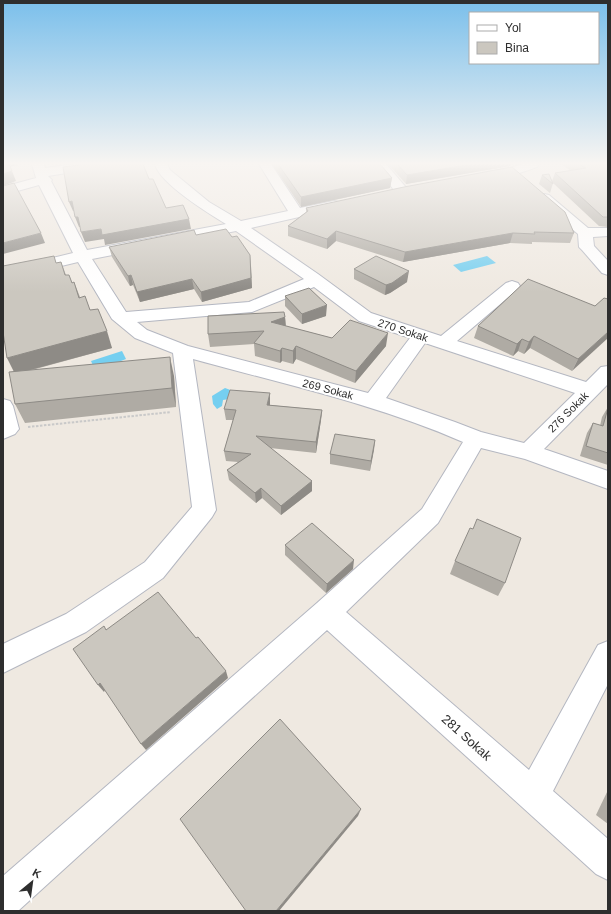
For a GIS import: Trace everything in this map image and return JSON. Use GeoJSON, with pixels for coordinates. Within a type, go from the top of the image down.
{"type":"FeatureCollection","features":[{"type":"Feature","properties":{"kind":"street","name":"269 Sokak"},"geometry":{"type":"LineString","coordinates":[[58,207],[82,256],[118,315],[141,334],[182,350],[373,401],[476,438],[528,452],[608,480]]}},
{"type":"Feature","properties":{"kind":"street","name":"270 Sokak"},"geometry":{"type":"LineString","coordinates":[[207,207],[239,226],[316,280],[365,317],[590,390]]}},
{"type":"Feature","properties":{"kind":"street"},"geometry":{"type":"LineString","coordinates":[[291,207],[296,214]]}},
{"type":"Feature","properties":{"kind":"street"},"geometry":{"type":"LineString","coordinates":[[3,275],[82,256],[239,226],[328,207]]}},
{"type":"Feature","properties":{"kind":"street"},"geometry":{"type":"LineString","coordinates":[[554,207],[585,233],[587,247],[608,270]]}},
{"type":"Feature","properties":{"kind":"street"},"geometry":{"type":"LineString","coordinates":[[585,233],[608,232]]}},
{"type":"Feature","properties":{"kind":"street"},"geometry":{"type":"LineString","coordinates":[[122,318],[252,307],[316,280]]}},
{"type":"Feature","properties":{"kind":"street"},"geometry":{"type":"LineString","coordinates":[[443,343],[512,286]]}},
{"type":"Feature","properties":{"kind":"street"},"geometry":{"type":"LineString","coordinates":[[373,401],[421,335]]}},
{"type":"Feature","properties":{"kind":"street"},"geometry":{"type":"LineString","coordinates":[[3,659],[76,623],[154,570],[204,510],[182,350]]}},
{"type":"Feature","properties":{"kind":"street","name":"276 Sokak"},"geometry":{"type":"LineString","coordinates":[[528,452],[608,372]]}},
{"type":"Feature","properties":{"kind":"street"},"geometry":{"type":"LineString","coordinates":[[3,406],[5,430]]}},
{"type":"Feature","properties":{"kind":"street"},"geometry":{"type":"LineString","coordinates":[[3,900],[326,612],[430,516],[476,438]]}},
{"type":"Feature","properties":{"kind":"street","name":"281 Sokak"},"geometry":{"type":"LineString","coordinates":[[326,612],[608,862]]}},
{"type":"Feature","properties":{"kind":"street"},"geometry":{"type":"LineString","coordinates":[[533,796],[608,655]]}},
{"type":"Feature","properties":{"kind":"path"},"geometry":{"type":"LineString","coordinates":[[5,430],[190,410]]}},
{"type":"Feature","properties":{"kind":"water"},"geometry":{"type":"Polygon","coordinates":[[[487,256],[496,263],[461,272],[453,265],[487,256]]]}},
{"type":"Feature","properties":{"kind":"water"},"geometry":{"type":"Polygon","coordinates":[[[122,351],[126,359],[121,361],[123,364],[96,372],[91,361],[122,351]]]}},
{"type":"Feature","properties":{"kind":"water"},"geometry":{"type":"Polygon","coordinates":[[[225,388],[236,392],[229,399],[223,400],[222,406],[217,409],[213,404],[212,396],[225,388]]]}},
{"type":"Feature","properties":{"kind":"building"},"geometry":{"type":"Polygon","coordinates":[[[3,207],[27,207],[41,233],[3,243],[3,207]]]}},
{"type":"Feature","properties":{"kind":"building"},"geometry":{"type":"Polygon","coordinates":[[[73,207],[165,207],[166,208],[184,207],[189,219],[102,235],[101,229],[81,232],[78,217],[75,217],[73,207]]]}},
{"type":"Feature","properties":{"kind":"building"},"geometry":{"type":"Polygon","coordinates":[[[312,207],[559,207],[565,212],[574,233],[513,233],[405,252],[336,231],[327,239],[288,226],[308,211],[306,208],[312,207]]]}},
{"type":"Feature","properties":{"kind":"building"},"geometry":{"type":"Polygon","coordinates":[[[592,207],[608,207],[608,217],[603,217],[592,207]]]}},
{"type":"Feature","properties":{"kind":"building"},"geometry":{"type":"Polygon","coordinates":[[[226,229],[232,237],[237,236],[250,255],[251,278],[201,292],[192,279],[137,292],[131,275],[128,276],[109,247],[194,230],[196,235],[226,229]]]}},
{"type":"Feature","properties":{"kind":"building"},"geometry":{"type":"Polygon","coordinates":[[[54,256],[56,263],[61,262],[65,275],[69,275],[72,283],[74,282],[79,298],[85,296],[90,310],[98,309],[107,331],[7,358],[3,332],[3,266],[54,256]]]}},
{"type":"Feature","properties":{"kind":"building"},"geometry":{"type":"Polygon","coordinates":[[[376,256],[409,271],[392,283],[386,285],[354,269],[376,256]]]}},
{"type":"Feature","properties":{"kind":"building"},"geometry":{"type":"Polygon","coordinates":[[[528,279],[595,306],[604,298],[608,299],[608,332],[578,359],[534,336],[529,342],[522,339],[517,344],[478,326],[528,279]]]}},
{"type":"Feature","properties":{"kind":"building"},"geometry":{"type":"Polygon","coordinates":[[[309,288],[327,305],[302,314],[285,296],[309,288]]]}},
{"type":"Feature","properties":{"kind":"building"},"geometry":{"type":"Polygon","coordinates":[[[284,312],[285,317],[271,322],[332,338],[350,320],[388,333],[356,371],[296,346],[293,351],[282,348],[280,351],[254,343],[264,331],[208,334],[208,316],[284,312]]]}},
{"type":"Feature","properties":{"kind":"building"},"geometry":{"type":"Polygon","coordinates":[[[170,357],[172,388],[15,404],[9,372],[170,357]]]}},
{"type":"Feature","properties":{"kind":"building"},"geometry":{"type":"Polygon","coordinates":[[[230,390],[270,393],[267,405],[322,410],[316,442],[256,436],[312,481],[281,506],[261,488],[255,493],[227,470],[251,454],[224,451],[236,410],[224,409],[230,390]]]}},
{"type":"Feature","properties":{"kind":"building"},"geometry":{"type":"Polygon","coordinates":[[[608,408],[608,453],[586,446],[593,423],[603,426],[608,408]]]}},
{"type":"Feature","properties":{"kind":"building"},"geometry":{"type":"Polygon","coordinates":[[[335,434],[375,440],[371,461],[330,454],[335,434]]]}},
{"type":"Feature","properties":{"kind":"building"},"geometry":{"type":"Polygon","coordinates":[[[477,519],[521,538],[505,583],[455,561],[470,528],[473,529],[477,519]]]}},
{"type":"Feature","properties":{"kind":"building"},"geometry":{"type":"Polygon","coordinates":[[[312,523],[354,560],[327,584],[285,545],[312,523]]]}},
{"type":"Feature","properties":{"kind":"building"},"geometry":{"type":"Polygon","coordinates":[[[158,592],[196,638],[198,637],[226,671],[141,744],[100,683],[98,685],[73,649],[104,626],[106,630],[158,592]]]}},
{"type":"Feature","properties":{"kind":"building"},"geometry":{"type":"Polygon","coordinates":[[[280,719],[361,809],[276,911],[246,911],[180,819],[280,719]]]}}]}
